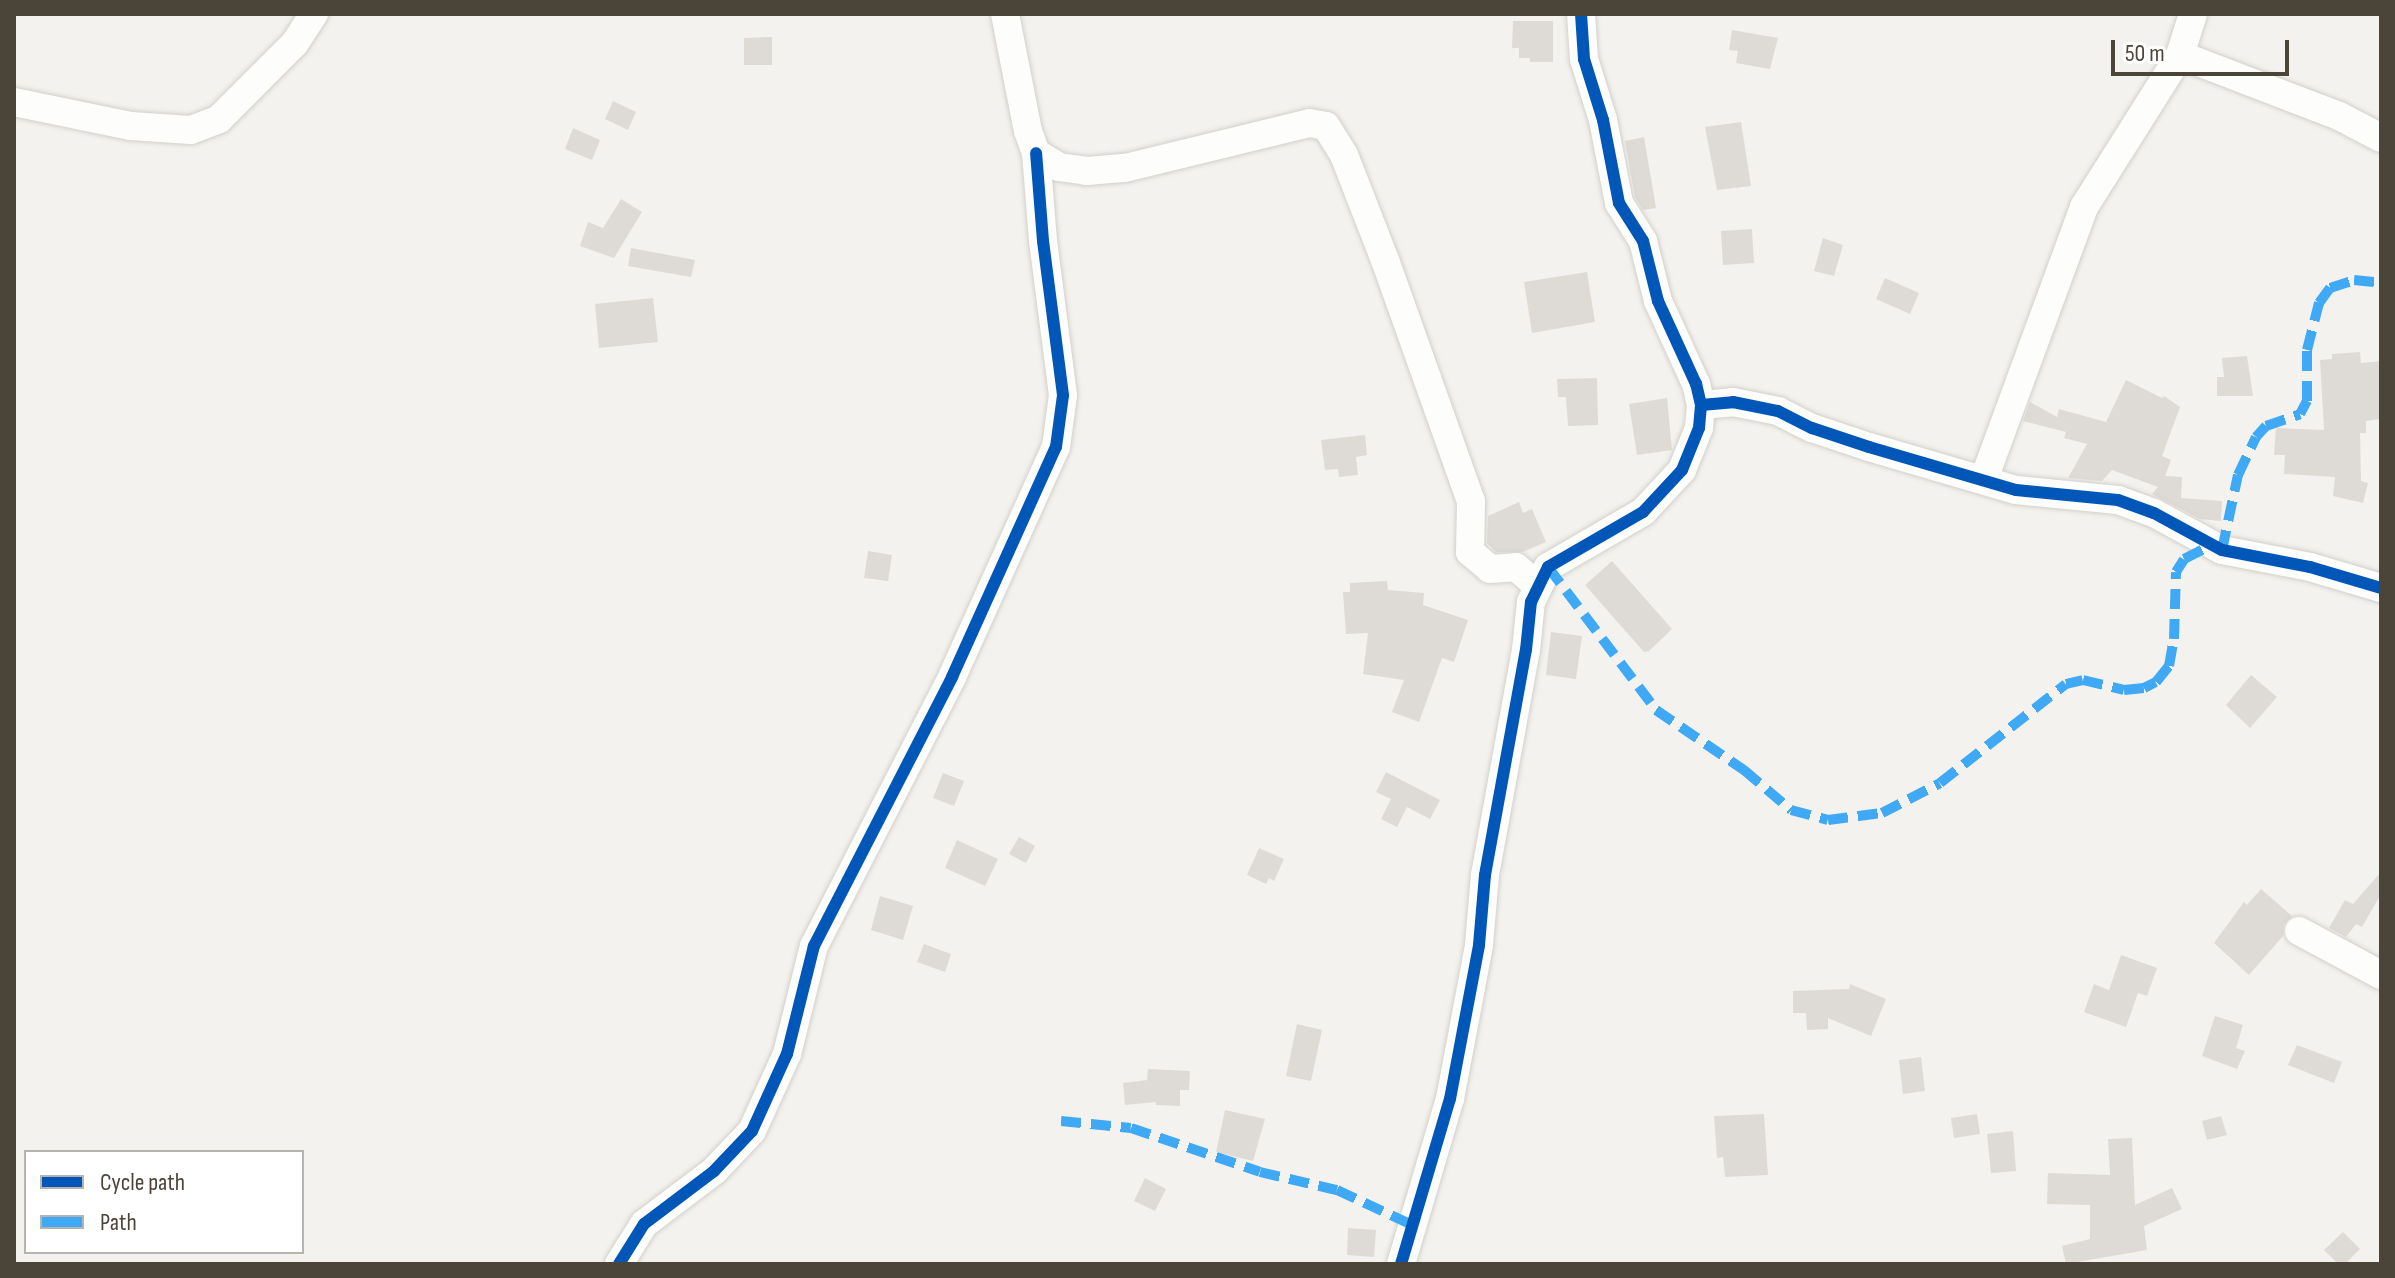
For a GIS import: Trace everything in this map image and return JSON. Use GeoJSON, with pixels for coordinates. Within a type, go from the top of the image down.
{"type":"FeatureCollection","features":[{"type":"Feature","properties":{"kind":"street"},"geometry":{"type":"LineString","coordinates":[[14,102],[131,126],[191,130],[219,119],[295,43],[314,14]]}},
{"type":"Feature","properties":{"kind":"street"},"geometry":{"type":"LineString","coordinates":[[619,1264],[644,1224],[714,1171],[752,1131],[787,1054],[814,946],[952,677],[1056,447],[1063,395],[1043,241],[1036,153],[1028,131],[1005,14]]}},
{"type":"Feature","properties":{"kind":"street"},"geometry":{"type":"LineString","coordinates":[[1401,1264],[1450,1099],[1479,945],[1495,813],[1521,679],[1531,602],[1537,585],[1548,567],[1643,512],[1682,470],[1699,428],[1701,405],[1696,384],[1658,301],[1643,241],[1619,203],[1603,120],[1584,59],[1581,14]]}},
{"type":"Feature","properties":{"kind":"street"},"geometry":{"type":"LineString","coordinates":[[1984,479],[2084,207],[2180,55],[2193,14]]}},
{"type":"Feature","properties":{"kind":"street"},"geometry":{"type":"LineString","coordinates":[[2180,55],[2339,116],[2381,138]]}},
{"type":"Feature","properties":{"kind":"street"},"geometry":{"type":"LineString","coordinates":[[1036,153],[1059,167],[1087,171],[1125,168],[1310,123],[1326,126],[1344,155],[1380,246],[1471,501],[1470,552],[1490,569],[1516,567],[1537,585]]}},
{"type":"Feature","properties":{"kind":"street"},"geometry":{"type":"LineString","coordinates":[[1701,405],[1733,402],[1778,411],[1812,428],[1869,447],[2016,490],[2118,500],[2154,513],[2222,550],[2310,567],[2381,588]]}},
{"type":"Feature","properties":{"kind":"street"},"geometry":{"type":"LineString","coordinates":[[2299,931],[2381,975]]}},
{"type":"Feature","properties":{"kind":"building"},"geometry":{"type":"Polygon","coordinates":[[[1513,21],[1553,21],[1553,62],[1530,62],[1530,58],[1519,58],[1519,48],[1512,48],[1513,21]]]}},
{"type":"Feature","properties":{"kind":"building"},"geometry":{"type":"Polygon","coordinates":[[[1732,30],[1778,38],[1770,69],[1736,63],[1738,51],[1729,50],[1732,30]]]}},
{"type":"Feature","properties":{"kind":"building"},"geometry":{"type":"Polygon","coordinates":[[[772,37],[772,65],[744,65],[744,38],[772,37]]]}},
{"type":"Feature","properties":{"kind":"building"},"geometry":{"type":"Polygon","coordinates":[[[613,101],[636,112],[628,130],[605,119],[613,101]]]}},
{"type":"Feature","properties":{"kind":"building"},"geometry":{"type":"Polygon","coordinates":[[[1741,122],[1751,186],[1717,190],[1705,127],[1741,122]]]}},
{"type":"Feature","properties":{"kind":"building"},"geometry":{"type":"Polygon","coordinates":[[[573,128],[600,140],[592,160],[565,149],[573,128]]]}},
{"type":"Feature","properties":{"kind":"building"},"geometry":{"type":"Polygon","coordinates":[[[1644,137],[1656,208],[1643,210],[1635,197],[1625,141],[1644,137]]]}},
{"type":"Feature","properties":{"kind":"building"},"geometry":{"type":"Polygon","coordinates":[[[621,199],[642,212],[614,258],[580,246],[588,222],[603,228],[621,199]]]}},
{"type":"Feature","properties":{"kind":"building"},"geometry":{"type":"Polygon","coordinates":[[[1752,229],[1754,263],[1723,265],[1721,231],[1752,229]]]}},
{"type":"Feature","properties":{"kind":"building"},"geometry":{"type":"Polygon","coordinates":[[[1823,238],[1843,245],[1834,276],[1814,271],[1823,238]]]}},
{"type":"Feature","properties":{"kind":"building"},"geometry":{"type":"Polygon","coordinates":[[[631,248],[695,260],[691,277],[628,266],[631,248]]]}},
{"type":"Feature","properties":{"kind":"building"},"geometry":{"type":"Polygon","coordinates":[[[1587,272],[1595,322],[1532,333],[1524,282],[1587,272]]]}},
{"type":"Feature","properties":{"kind":"building"},"geometry":{"type":"Polygon","coordinates":[[[1885,278],[1919,293],[1910,314],[1876,299],[1885,278]]]}},
{"type":"Feature","properties":{"kind":"building"},"geometry":{"type":"Polygon","coordinates":[[[653,298],[658,342],[599,348],[595,304],[653,298]]]}},
{"type":"Feature","properties":{"kind":"building"},"geometry":{"type":"Polygon","coordinates":[[[2360,352],[2361,363],[2381,361],[2381,419],[2366,421],[2366,433],[2360,433],[2361,481],[2368,483],[2363,503],[2333,496],[2335,477],[2284,474],[2285,455],[2274,455],[2276,428],[2324,430],[2320,360],[2332,359],[2332,354],[2360,352]]]}},
{"type":"Feature","properties":{"kind":"building"},"geometry":{"type":"Polygon","coordinates":[[[2247,356],[2253,396],[2217,396],[2217,377],[2224,377],[2222,358],[2247,356]]]}},
{"type":"Feature","properties":{"kind":"building"},"geometry":{"type":"Polygon","coordinates":[[[1597,378],[1598,425],[1568,426],[1566,397],[1558,397],[1557,379],[1597,378]]]}},
{"type":"Feature","properties":{"kind":"building"},"geometry":{"type":"Polygon","coordinates":[[[2126,380],[2162,398],[2164,396],[2180,407],[2162,456],[2171,460],[2165,476],[2182,477],[2181,498],[2222,501],[2221,521],[2200,519],[2152,494],[2158,487],[2112,470],[2102,481],[2068,478],[2087,444],[2064,438],[2066,432],[2023,421],[2030,402],[2057,417],[2059,409],[2106,422],[2126,380]]]}},
{"type":"Feature","properties":{"kind":"building"},"geometry":{"type":"Polygon","coordinates":[[[1667,398],[1672,450],[1637,455],[1629,404],[1667,398]]]}},
{"type":"Feature","properties":{"kind":"building"},"geometry":{"type":"Polygon","coordinates":[[[1365,435],[1367,455],[1356,457],[1358,475],[1339,477],[1338,469],[1325,470],[1321,440],[1365,435]]]}},
{"type":"Feature","properties":{"kind":"building"},"geometry":{"type":"Polygon","coordinates":[[[1519,502],[1523,513],[1532,509],[1546,542],[1523,552],[1496,552],[1487,543],[1488,516],[1519,502]]]}},
{"type":"Feature","properties":{"kind":"building"},"geometry":{"type":"Polygon","coordinates":[[[868,551],[892,555],[888,581],[864,578],[868,551]]]}},
{"type":"Feature","properties":{"kind":"building"},"geometry":{"type":"Polygon","coordinates":[[[1612,561],[1672,629],[1649,651],[1644,652],[1585,585],[1612,561]]]}},
{"type":"Feature","properties":{"kind":"building"},"geometry":{"type":"Polygon","coordinates":[[[1387,581],[1388,590],[1424,593],[1423,605],[1468,620],[1454,662],[1442,658],[1419,722],[1392,712],[1404,680],[1363,674],[1368,633],[1346,634],[1343,592],[1350,592],[1350,583],[1387,581]]]}},
{"type":"Feature","properties":{"kind":"building"},"geometry":{"type":"Polygon","coordinates":[[[1551,632],[1582,636],[1576,679],[1546,675],[1551,632]]]}},
{"type":"Feature","properties":{"kind":"building"},"geometry":{"type":"Polygon","coordinates":[[[2251,675],[2277,697],[2250,728],[2226,705],[2251,675]]]}},
{"type":"Feature","properties":{"kind":"building"},"geometry":{"type":"Polygon","coordinates":[[[1386,772],[1440,800],[1430,819],[1407,807],[1397,827],[1381,819],[1391,799],[1376,792],[1386,772]]]}},
{"type":"Feature","properties":{"kind":"building"},"geometry":{"type":"Polygon","coordinates":[[[943,773],[964,781],[954,806],[933,798],[943,773]]]}},
{"type":"Feature","properties":{"kind":"building"},"geometry":{"type":"Polygon","coordinates":[[[1019,837],[1035,846],[1026,863],[1009,854],[1019,837]]]}},
{"type":"Feature","properties":{"kind":"building"},"geometry":{"type":"Polygon","coordinates":[[[957,840],[998,859],[985,886],[945,868],[957,840]]]}},
{"type":"Feature","properties":{"kind":"building"},"geometry":{"type":"Polygon","coordinates":[[[1259,848],[1284,859],[1274,881],[1269,878],[1266,884],[1247,875],[1259,848]]]}},
{"type":"Feature","properties":{"kind":"building"},"geometry":{"type":"Polygon","coordinates":[[[2381,872],[2381,894],[2362,927],[2356,924],[2346,937],[2329,928],[2345,900],[2353,904],[2381,872]]]}},
{"type":"Feature","properties":{"kind":"building"},"geometry":{"type":"Polygon","coordinates":[[[2261,889],[2292,916],[2284,924],[2283,936],[2249,975],[2214,943],[2244,902],[2247,905],[2261,889]]]}},
{"type":"Feature","properties":{"kind":"building"},"geometry":{"type":"Polygon","coordinates":[[[880,896],[913,906],[903,940],[871,930],[880,896]]]}},
{"type":"Feature","properties":{"kind":"building"},"geometry":{"type":"Polygon","coordinates":[[[924,944],[951,954],[945,972],[917,962],[924,944]]]}},
{"type":"Feature","properties":{"kind":"building"},"geometry":{"type":"Polygon","coordinates":[[[2121,955],[2157,968],[2147,996],[2138,993],[2126,1027],[2084,1012],[2094,984],[2109,990],[2121,955]]]}},
{"type":"Feature","properties":{"kind":"building"},"geometry":{"type":"Polygon","coordinates":[[[1850,984],[1886,999],[1871,1036],[1828,1018],[1828,1029],[1807,1030],[1806,1013],[1793,1013],[1793,991],[1849,989],[1850,984]]]}},
{"type":"Feature","properties":{"kind":"building"},"geometry":{"type":"Polygon","coordinates":[[[2215,1016],[2243,1025],[2236,1048],[2245,1051],[2237,1069],[2202,1056],[2215,1016]]]}},
{"type":"Feature","properties":{"kind":"building"},"geometry":{"type":"Polygon","coordinates":[[[1297,1024],[1322,1030],[1311,1081],[1286,1076],[1297,1024]]]}},
{"type":"Feature","properties":{"kind":"building"},"geometry":{"type":"Polygon","coordinates":[[[2297,1045],[2342,1062],[2334,1083],[2288,1065],[2297,1045]]]}},
{"type":"Feature","properties":{"kind":"building"},"geometry":{"type":"Polygon","coordinates":[[[1921,1057],[1925,1091],[1903,1094],[1899,1060],[1921,1057]]]}},
{"type":"Feature","properties":{"kind":"building"},"geometry":{"type":"Polygon","coordinates":[[[1148,1069],[1190,1071],[1189,1090],[1180,1090],[1180,1106],[1156,1105],[1156,1102],[1125,1105],[1123,1083],[1147,1080],[1148,1069]]]}},
{"type":"Feature","properties":{"kind":"building"},"geometry":{"type":"Polygon","coordinates":[[[1225,1110],[1265,1119],[1253,1161],[1216,1152],[1225,1110]]]}},
{"type":"Feature","properties":{"kind":"building"},"geometry":{"type":"Polygon","coordinates":[[[1764,1114],[1768,1175],[1725,1177],[1723,1157],[1717,1158],[1714,1116],[1764,1114]]]}},
{"type":"Feature","properties":{"kind":"building"},"geometry":{"type":"Polygon","coordinates":[[[1977,1114],[1980,1134],[1954,1138],[1951,1118],[1977,1114]]]}},
{"type":"Feature","properties":{"kind":"building"},"geometry":{"type":"Polygon","coordinates":[[[2221,1116],[2227,1135],[2207,1140],[2202,1121],[2221,1116]]]}},
{"type":"Feature","properties":{"kind":"building"},"geometry":{"type":"Polygon","coordinates":[[[2013,1131],[2016,1171],[1991,1173],[1987,1134],[2013,1131]]]}},
{"type":"Feature","properties":{"kind":"building"},"geometry":{"type":"Polygon","coordinates":[[[2132,1138],[2135,1205],[2172,1188],[2182,1209],[2144,1226],[2147,1250],[2066,1264],[2062,1246],[2090,1239],[2090,1205],[2047,1204],[2048,1173],[2110,1175],[2108,1139],[2132,1138]]]}},
{"type":"Feature","properties":{"kind":"building"},"geometry":{"type":"Polygon","coordinates":[[[1145,1178],[1166,1189],[1155,1211],[1134,1201],[1145,1178]]]}},
{"type":"Feature","properties":{"kind":"building"},"geometry":{"type":"Polygon","coordinates":[[[1348,1228],[1376,1230],[1374,1257],[1347,1255],[1348,1228]]]}},
{"type":"Feature","properties":{"kind":"building"},"geometry":{"type":"Polygon","coordinates":[[[2343,1232],[2360,1249],[2345,1264],[2338,1264],[2324,1250],[2343,1232]]]}},
{"type":"Feature","properties":{"kind":"marked path"},"geometry":{"type":"LineString","coordinates":[[2222,550],[2238,475],[2256,437],[2266,426],[2300,414],[2307,401],[2307,350],[2319,303],[2330,288],[2354,280],[2381,283]]}},
{"type":"Feature","properties":{"kind":"marked path"},"geometry":{"type":"LineString","coordinates":[[1548,567],[1656,710],[1744,770],[1791,810],[1828,820],[1882,813],[1940,783],[2066,684],[2083,680],[2124,690],[2144,688],[2156,682],[2169,666],[2174,639],[2176,572],[2184,559],[2212,545]]}},
{"type":"Feature","properties":{"kind":"marked path"},"geometry":{"type":"LineString","coordinates":[[1061,1121],[1131,1128],[1260,1172],[1337,1190],[1412,1225]]}},
{"type":"Feature","properties":{"kind":"cycle path"},"geometry":{"type":"LineString","coordinates":[[1401,1264],[1450,1099],[1479,945],[1485,875],[1526,650],[1531,602],[1548,567],[1643,512],[1682,470],[1699,428],[1701,405],[1696,384],[1658,301],[1643,241],[1619,203],[1603,120],[1584,59],[1581,14]]}},
{"type":"Feature","properties":{"kind":"cycle path"},"geometry":{"type":"LineString","coordinates":[[619,1264],[644,1224],[714,1171],[752,1131],[787,1054],[814,946],[952,677],[1056,447],[1063,395],[1043,241],[1036,153]]}},
{"type":"Feature","properties":{"kind":"cycle path"},"geometry":{"type":"LineString","coordinates":[[1701,405],[1733,402],[1778,411],[1812,428],[1869,447],[2016,490],[2118,500],[2154,513],[2222,550],[2310,567],[2381,588]]}}]}
